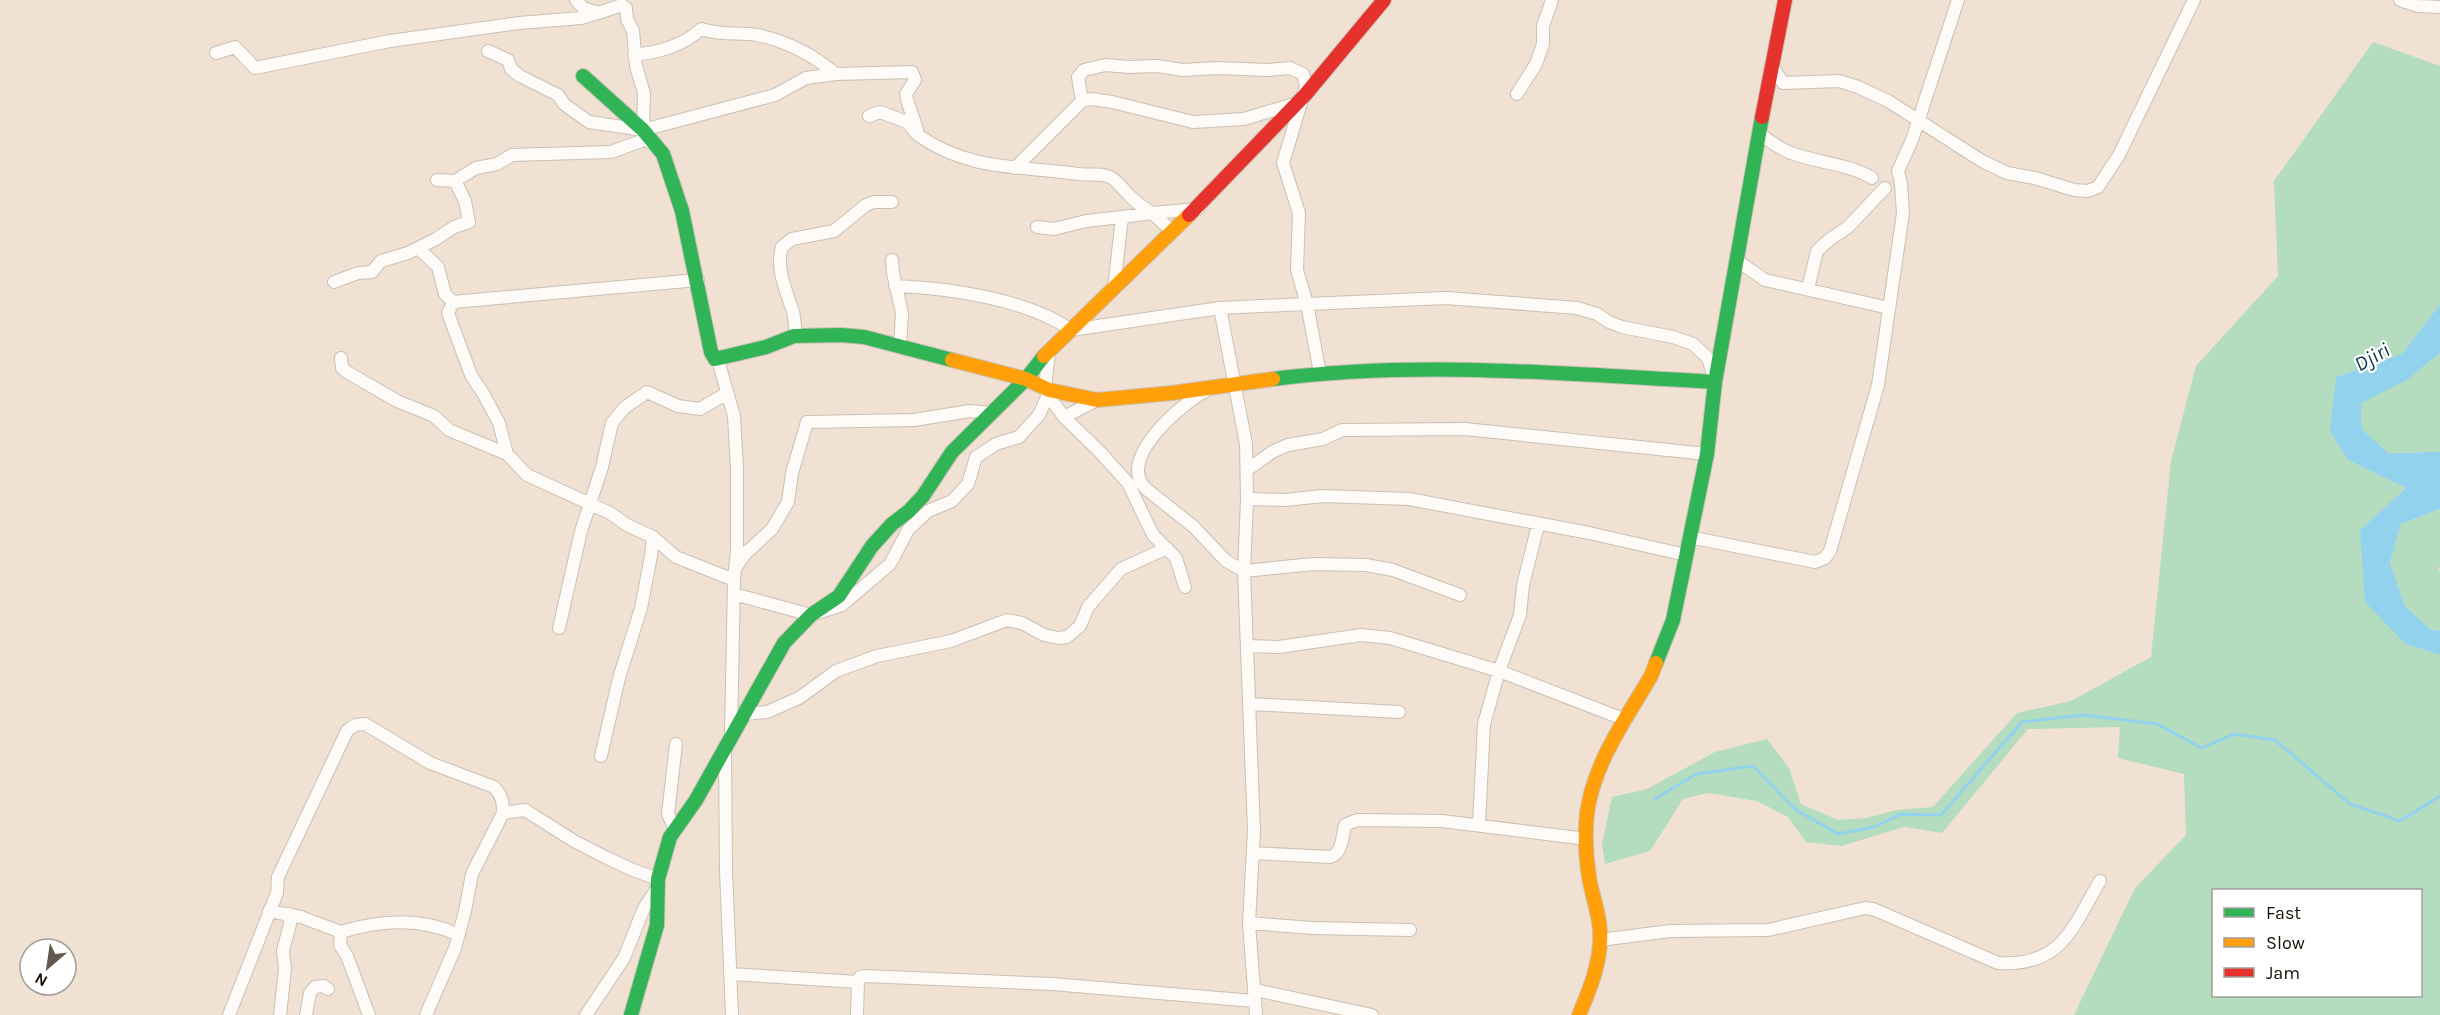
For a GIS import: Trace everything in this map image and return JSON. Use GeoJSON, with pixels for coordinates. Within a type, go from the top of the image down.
{"type":"FeatureCollection","features":[{"type":"Feature","properties":{"kind":"street"},"geometry":{"type":"LineString","coordinates":[[576,0],[584,8],[598,14]]}},
{"type":"Feature","properties":{"kind":"street"},"geometry":{"type":"LineString","coordinates":[[586,1015],[624,958],[644,908],[657,884],[670,837],[696,800],[784,643],[811,615],[840,596],[872,546],[923,496],[952,452],[1026,379],[1049,351],[1197,209],[1301,101],[1320,76],[1348,48],[1384,0]]}},
{"type":"Feature","properties":{"kind":"street"},"geometry":{"type":"LineString","coordinates":[[1517,94],[1536,64],[1543,44],[1543,26],[1552,0]]}},
{"type":"Feature","properties":{"kind":"street"},"geometry":{"type":"LineString","coordinates":[[1579,1015],[1593,982],[1598,963],[1600,940],[1589,875],[1587,815],[1596,775],[1606,752],[1642,694],[1664,649],[1673,620],[1707,454],[1715,382],[1785,0]]}},
{"type":"Feature","properties":{"kind":"street"},"geometry":{"type":"LineString","coordinates":[[1689,537],[1815,562],[1825,558],[1830,551],[1878,385],[1903,213],[1898,171],[1918,121],[1958,0]]}},
{"type":"Feature","properties":{"kind":"street"},"geometry":{"type":"LineString","coordinates":[[1772,66],[1783,83],[1839,81],[1888,101],[1982,161],[2007,173],[2035,178],[2074,190],[2088,191],[2098,187],[2119,154],[2194,0]]}},
{"type":"Feature","properties":{"kind":"street"},"geometry":{"type":"LineString","coordinates":[[2400,0],[2418,6],[2440,7]]}},
{"type":"Feature","properties":{"kind":"street"},"geometry":{"type":"LineString","coordinates":[[216,53],[235,47],[255,68],[390,42],[519,23],[581,18],[598,14],[621,3],[626,8],[627,19],[633,31],[634,55],[644,93],[643,130]]}},
{"type":"Feature","properties":{"kind":"street"},"geometry":{"type":"LineString","coordinates":[[634,55],[669,48],[690,40],[701,29],[719,34],[755,35],[786,43],[818,59],[836,74]]}},
{"type":"Feature","properties":{"kind":"street"},"geometry":{"type":"LineString","coordinates":[[488,51],[508,60],[511,69],[520,76],[558,95],[564,104],[589,122],[643,130],[775,95],[806,78],[836,74],[912,72],[915,80],[906,94],[908,108],[918,135]]}},
{"type":"Feature","properties":{"kind":"street"},"geometry":{"type":"LineString","coordinates":[[1082,101],[1078,77],[1084,70],[1105,65],[1129,68],[1157,66],[1183,70],[1290,68],[1303,74],[1306,86],[1283,163],[1299,213],[1297,270],[1307,304],[1320,373]]}},
{"type":"Feature","properties":{"kind":"street"},"geometry":{"type":"LineString","coordinates":[[583,76],[657,144],[671,172],[690,257],[698,280],[711,352],[718,360],[735,422],[737,526],[731,736]]}},
{"type":"Feature","properties":{"kind":"street"},"geometry":{"type":"LineString","coordinates":[[1015,168],[1082,101],[1091,99],[1112,102],[1193,122],[1244,119],[1301,101]]}},
{"type":"Feature","properties":{"kind":"street"},"geometry":{"type":"LineString","coordinates":[[869,116],[880,112],[907,122],[918,135],[953,156],[1015,168],[1086,175],[1101,174],[1110,177],[1172,231]]}},
{"type":"Feature","properties":{"kind":"street"},"geometry":{"type":"LineString","coordinates":[[1759,133],[1776,146],[1792,153],[1859,171],[1872,178]]}},
{"type":"Feature","properties":{"kind":"street"},"geometry":{"type":"LineString","coordinates":[[437,180],[455,181],[476,168],[496,164],[512,155],[611,152],[644,140],[657,144]]}},
{"type":"Feature","properties":{"kind":"street"},"geometry":{"type":"LineString","coordinates":[[334,282],[358,273],[372,272],[381,261],[418,248],[454,227],[469,222],[465,201],[455,181]]}},
{"type":"Feature","properties":{"kind":"street"},"geometry":{"type":"LineString","coordinates":[[1808,289],[1817,251],[1848,227],[1885,188]]}},
{"type":"Feature","properties":{"kind":"street"},"geometry":{"type":"LineString","coordinates":[[796,336],[794,314],[782,277],[780,260],[782,247],[792,239],[834,231],[866,205],[874,202],[892,202]]}},
{"type":"Feature","properties":{"kind":"street"},"geometry":{"type":"LineString","coordinates":[[1038,227],[1054,229],[1086,220],[1197,209]]}},
{"type":"Feature","properties":{"kind":"street"},"geometry":{"type":"LineString","coordinates":[[1114,288],[1122,217]]}},
{"type":"Feature","properties":{"kind":"street"},"geometry":{"type":"LineString","coordinates":[[418,248],[438,267],[442,287],[453,302]]}},
{"type":"Feature","properties":{"kind":"street"},"geometry":{"type":"LineString","coordinates":[[892,260],[895,286],[902,313],[900,346]]}},
{"type":"Feature","properties":{"kind":"street"},"geometry":{"type":"LineString","coordinates":[[1736,260],[1761,278],[1889,308]]}},
{"type":"Feature","properties":{"kind":"street"},"geometry":{"type":"LineString","coordinates":[[453,302],[698,280]]}},
{"type":"Feature","properties":{"kind":"street"},"geometry":{"type":"LineString","coordinates":[[895,286],[944,290],[1003,302],[1054,318],[1071,330],[1220,308],[1307,304],[1446,298],[1577,308],[1597,314],[1622,327],[1673,337],[1693,344],[1708,358],[1715,382]]}},
{"type":"Feature","properties":{"kind":"street"},"geometry":{"type":"LineString","coordinates":[[453,302],[448,313],[471,375],[500,423],[507,454]]}},
{"type":"Feature","properties":{"kind":"street"},"geometry":{"type":"LineString","coordinates":[[1220,308],[1246,444],[1247,499],[1244,571],[1253,853],[1249,923],[1256,1015]]}},
{"type":"Feature","properties":{"kind":"street"},"geometry":{"type":"LineString","coordinates":[[718,360],[796,336],[861,337],[1026,379],[1046,392],[1064,417],[1128,483],[1152,535],[1176,558],[1185,587]]}},
{"type":"Feature","properties":{"kind":"street"},"geometry":{"type":"LineString","coordinates":[[734,594],[811,615],[842,605],[890,564],[908,530],[928,511],[952,501],[968,484],[976,457],[996,444],[1019,437],[1039,415],[1046,392],[1049,351]]}},
{"type":"Feature","properties":{"kind":"street"},"geometry":{"type":"LineString","coordinates":[[724,379],[733,356]]}},
{"type":"Feature","properties":{"kind":"street"},"geometry":{"type":"LineString","coordinates":[[341,358],[342,368],[347,372],[397,401],[426,412],[449,430],[507,454],[527,475],[653,537],[676,557],[735,574]]}},
{"type":"Feature","properties":{"kind":"street"},"geometry":{"type":"LineString","coordinates":[[1046,392],[1097,400],[1172,393],[1216,385],[1320,373],[1492,368],[1715,382]]}},
{"type":"Feature","properties":{"kind":"street"},"geometry":{"type":"LineString","coordinates":[[1216,385],[1184,404],[1160,427],[1143,455],[1140,464],[1141,483],[1194,527],[1226,561],[1244,571],[1313,564],[1366,565],[1393,570],[1460,595]]}},
{"type":"Feature","properties":{"kind":"street"},"geometry":{"type":"LineString","coordinates":[[559,628],[589,504],[602,467],[612,423],[624,408],[647,392],[678,406],[699,409],[727,393]]}},
{"type":"Feature","properties":{"kind":"street"},"geometry":{"type":"LineString","coordinates":[[1064,417],[1097,400]]}},
{"type":"Feature","properties":{"kind":"street"},"geometry":{"type":"LineString","coordinates":[[735,574],[745,554],[772,529],[788,502],[792,473],[807,422],[914,420],[970,411],[991,413]]}},
{"type":"Feature","properties":{"kind":"street"},"geometry":{"type":"LineString","coordinates":[[1247,470],[1264,456],[1288,445],[1323,439],[1342,430],[1454,428],[1521,433],[1707,454]]}},
{"type":"Feature","properties":{"kind":"street"},"geometry":{"type":"LineString","coordinates":[[1247,499],[1285,500],[1323,496],[1409,499],[1589,533],[1686,555]]}},
{"type":"Feature","properties":{"kind":"street"},"geometry":{"type":"LineString","coordinates":[[1479,824],[1484,724],[1499,671],[1520,615],[1523,585],[1538,525]]}},
{"type":"Feature","properties":{"kind":"street"},"geometry":{"type":"LineString","coordinates":[[601,756],[619,678],[641,608],[653,537]]}},
{"type":"Feature","properties":{"kind":"street"},"geometry":{"type":"LineString","coordinates":[[744,714],[766,712],[799,698],[836,671],[877,656],[951,640],[1006,620],[1022,623],[1044,635],[1067,637],[1080,626],[1088,607],[1121,569],[1167,548]]}},
{"type":"Feature","properties":{"kind":"street"},"geometry":{"type":"LineString","coordinates":[[1247,646],[1279,647],[1375,635],[1413,643],[1499,671],[1626,720]]}},
{"type":"Feature","properties":{"kind":"street"},"geometry":{"type":"LineString","coordinates":[[1250,704],[1399,712]]}},
{"type":"Feature","properties":{"kind":"street"},"geometry":{"type":"LineString","coordinates":[[229,1015],[277,893],[278,878],[300,828],[347,731],[353,725],[365,724],[430,763],[494,787],[500,794],[503,813],[472,874],[459,934],[426,1015]]}},
{"type":"Feature","properties":{"kind":"street"},"geometry":{"type":"LineString","coordinates":[[675,829],[668,814],[676,744]]}},
{"type":"Feature","properties":{"kind":"street"},"geometry":{"type":"LineString","coordinates":[[725,750],[726,871],[732,1015]]}},
{"type":"Feature","properties":{"kind":"street"},"geometry":{"type":"LineString","coordinates":[[503,813],[525,810],[591,850],[657,884]]}},
{"type":"Feature","properties":{"kind":"street"},"geometry":{"type":"LineString","coordinates":[[1253,853],[1330,857],[1339,851],[1345,825],[1357,819],[1479,824],[1587,839]]}},
{"type":"Feature","properties":{"kind":"street"},"geometry":{"type":"LineString","coordinates":[[1600,940],[1670,931],[1768,930],[1865,908],[1873,909],[1998,963],[2006,964],[2044,957],[2052,953],[2077,920],[2100,881]]}},
{"type":"Feature","properties":{"kind":"street"},"geometry":{"type":"LineString","coordinates":[[631,1015],[657,925],[657,884]]}},
{"type":"Feature","properties":{"kind":"street"},"geometry":{"type":"LineString","coordinates":[[269,911],[289,914],[341,932],[397,921],[445,928],[459,934]]}},
{"type":"Feature","properties":{"kind":"street"},"geometry":{"type":"LineString","coordinates":[[280,1015],[285,969],[283,951],[290,924],[289,914]]}},
{"type":"Feature","properties":{"kind":"street"},"geometry":{"type":"LineString","coordinates":[[1249,923],[1312,928],[1410,930]]}},
{"type":"Feature","properties":{"kind":"street"},"geometry":{"type":"LineString","coordinates":[[341,932],[340,945],[369,1015]]}},
{"type":"Feature","properties":{"kind":"street"},"geometry":{"type":"LineString","coordinates":[[731,974],[858,982]]}},
{"type":"Feature","properties":{"kind":"street"},"geometry":{"type":"LineString","coordinates":[[857,1015],[858,982],[860,977],[865,976],[1255,995],[1372,1015]]}},
{"type":"Feature","properties":{"kind":"street"},"geometry":{"type":"LineString","coordinates":[[306,1015],[310,993],[315,987],[324,986],[328,989]]}},
{"type":"Feature","properties":{"kind":"green space"},"geometry":{"type":"Polygon","coordinates":[[[2373,42],[2440,66],[2440,304],[2402,354],[2336,377],[2348,460],[2406,488],[2360,530],[2406,644],[2440,655],[2440,1015],[2074,1015],[2135,888],[2186,835],[2184,774],[2118,758],[2120,727],[2028,729],[1942,833],[1904,827],[1841,846],[1806,842],[1788,817],[1757,801],[1708,793],[1683,799],[1650,851],[1605,864],[1602,844],[1612,797],[1647,789],[1715,752],[1767,739],[1789,768],[1801,804],[1838,820],[1866,818],[1897,810],[1933,807],[2017,713],[2071,701],[2151,657],[2171,461],[2196,366],[2278,276],[2274,181],[2373,42]]]}},
{"type":"Feature","properties":{"kind":"green space"},"geometry":{"type":"Polygon","coordinates":[[[2440,353],[2440,452],[2388,453],[2362,429],[2361,402],[2407,380],[2440,353]]]}},
{"type":"Feature","properties":{"kind":"green space"},"geometry":{"type":"Polygon","coordinates":[[[2440,509],[2440,566],[2438,570],[2440,571],[2440,631],[2430,629],[2405,606],[2390,562],[2401,524],[2440,509]]]}},
{"type":"Feature","properties":{"kind":"water"},"geometry":{"type":"Polygon","coordinates":[[[2440,304],[2440,353],[2407,380],[2361,403],[2362,429],[2388,453],[2440,452],[2440,509],[2401,524],[2390,562],[2405,606],[2430,629],[2440,631],[2440,655],[2406,644],[2365,602],[2360,530],[2406,488],[2348,460],[2330,431],[2336,377],[2402,354],[2440,304]]]}},
{"type":"Feature","properties":{"kind":"waterway"},"geometry":{"type":"LineString","coordinates":[[1655,799],[1696,774],[1753,766],[1796,810],[1838,834],[1874,827],[1901,814],[1941,815],[2022,722],[2083,715],[2157,724],[2202,748],[2234,734],[2275,740],[2350,804],[2400,821],[2440,796]]}},
{"type":"Feature","properties":{"kind":"traffic: fast"},"geometry":{"type":"LineString","coordinates":[[583,76],[643,130],[663,154],[682,211],[711,352],[715,359],[766,347],[794,336],[841,335],[864,337],[952,360]]}},
{"type":"Feature","properties":{"kind":"traffic: fast"},"geometry":{"type":"LineString","coordinates":[[1656,663],[1673,620],[1707,454],[1715,382],[1762,117]]}},
{"type":"Feature","properties":{"kind":"traffic: fast"},"geometry":{"type":"LineString","coordinates":[[631,1015],[657,925],[658,879],[670,837],[696,800],[784,643],[811,615],[839,596],[872,546],[923,496],[952,452],[1026,379],[1044,356]]}},
{"type":"Feature","properties":{"kind":"traffic: fast"},"geometry":{"type":"LineString","coordinates":[[1273,379],[1328,373],[1439,369],[1715,382]]}},
{"type":"Feature","properties":{"kind":"traffic: slow"},"geometry":{"type":"LineString","coordinates":[[1044,356],[1189,215]]}},
{"type":"Feature","properties":{"kind":"traffic: slow"},"geometry":{"type":"LineString","coordinates":[[952,360],[1026,379],[1049,390],[1097,400],[1172,393],[1273,379]]}},
{"type":"Feature","properties":{"kind":"traffic: slow"},"geometry":{"type":"LineString","coordinates":[[1579,1015],[1594,974],[1600,942],[1597,911],[1589,877],[1586,837],[1586,820],[1591,794],[1596,776],[1612,742],[1651,676],[1656,663]]}},
{"type":"Feature","properties":{"kind":"traffic: jam"},"geometry":{"type":"LineString","coordinates":[[1189,215],[1305,95],[1384,0]]}},
{"type":"Feature","properties":{"kind":"traffic: jam"},"geometry":{"type":"LineString","coordinates":[[1762,117],[1785,0]]}},
{"type":"Feature","properties":{"kind":"water label","name":"Djiri"},"geometry":{"type":"Point","coordinates":[2372,357]}}]}
